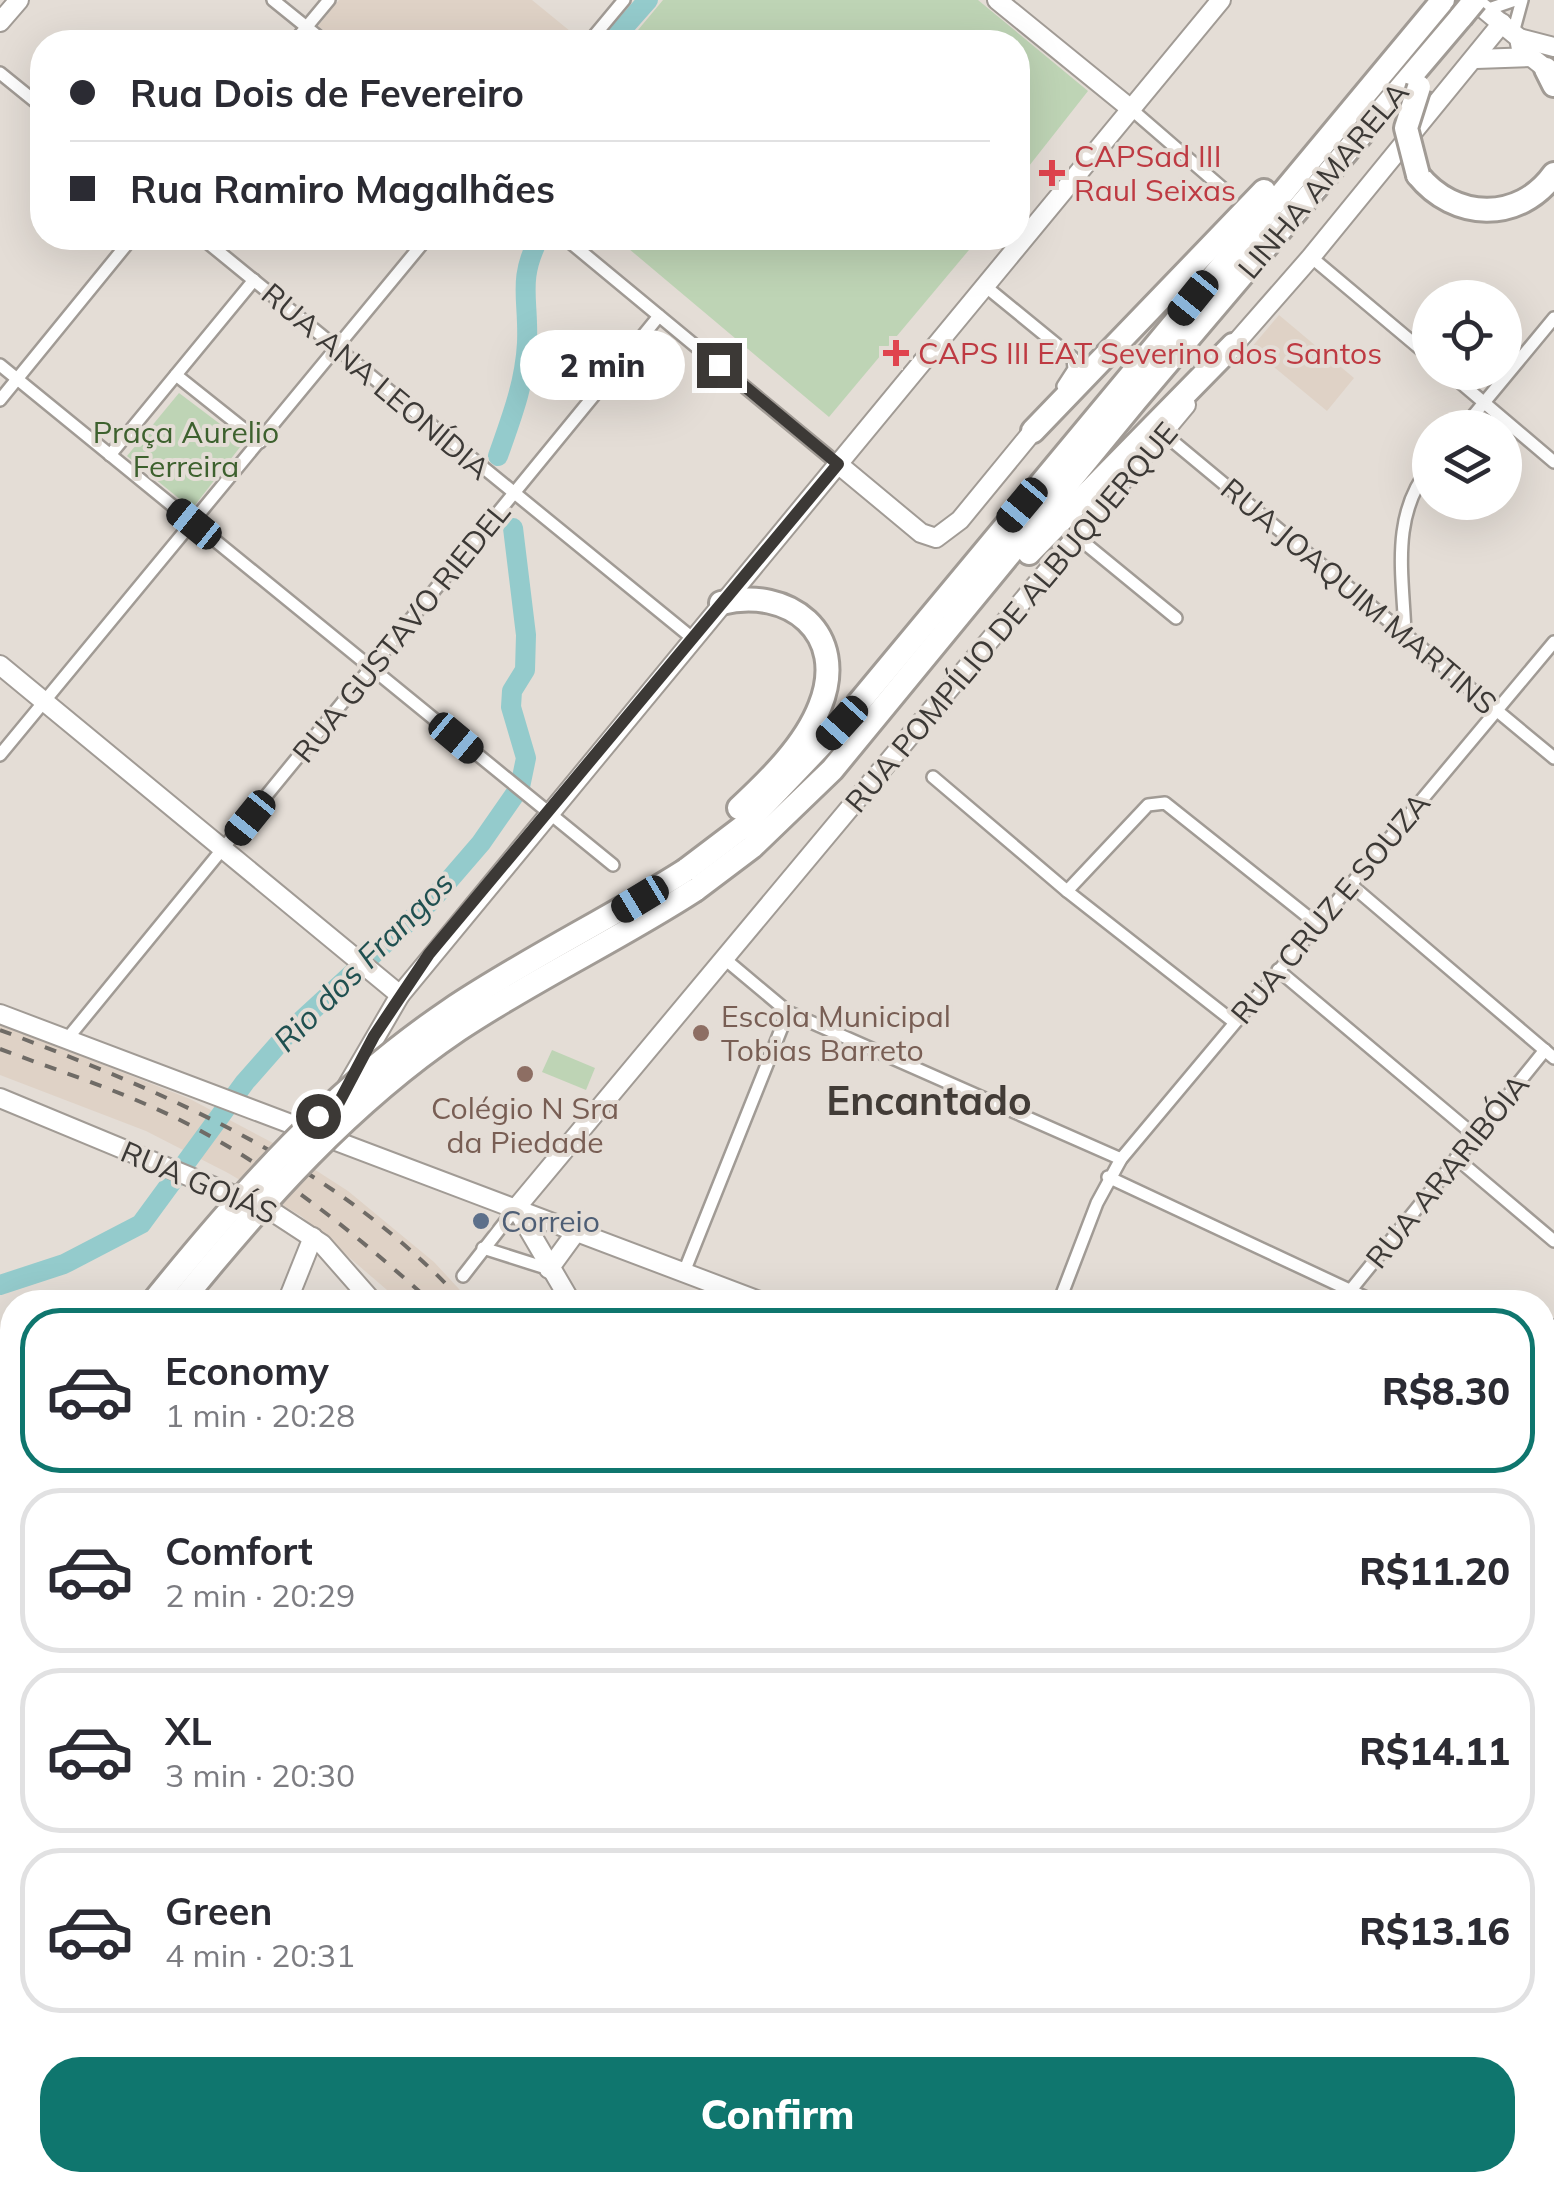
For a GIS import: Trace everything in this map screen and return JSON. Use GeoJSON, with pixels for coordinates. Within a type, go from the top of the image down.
{"type":"FeatureCollection","features":[{"type":"Feature","properties":{"kind":"highway","name":"LINHA AMARELA"},"geometry":{"type":"LineString","coordinates":[[191,1290],[272,1194],[334,1130],[400,1073],[693,873],[770,801],[842,723],[1442,2]]}},
{"type":"Feature","properties":{"kind":"highway","name":"LINHA AMARELA"},"geometry":{"type":"LineString","coordinates":[[164,1290],[262,1169],[380,1062],[480,991],[693,873],[752,846],[807,795],[954,624],[1136,400],[1474,7]]}},
{"type":"Feature","properties":{"kind":"highway"},"geometry":{"type":"LineString","coordinates":[[1446,37],[1418,86],[1406,128],[1418,174],[1439,197],[1471,209],[1490,211],[1530,199],[1554,174]]}},
{"type":"Feature","properties":{"kind":"highway"},"geometry":{"type":"LineString","coordinates":[[1033,431],[1213,240],[1347,114]]}},
{"type":"Feature","properties":{"kind":"highway"},"geometry":{"type":"LineString","coordinates":[[954,624],[989,595],[1233,345]]}},
{"type":"Feature","properties":{"kind":"highway"},"geometry":{"type":"LineString","coordinates":[[693,873],[715,832],[760,789],[807,730],[819,709],[827,672],[820,639],[794,610],[755,596],[720,602]]}},
{"type":"Feature","properties":{"kind":"street"},"geometry":{"type":"LineString","coordinates":[[0,22],[19,0]]}},
{"type":"Feature","properties":{"kind":"street"},"geometry":{"type":"LineString","coordinates":[[274,0],[309,30]]}},
{"type":"Feature","properties":{"kind":"street"},"geometry":{"type":"LineString","coordinates":[[306,28],[329,0]]}},
{"type":"Feature","properties":{"kind":"street"},"geometry":{"type":"LineString","coordinates":[[599,30],[624,0]]}},
{"type":"Feature","properties":{"kind":"street"},"geometry":{"type":"LineString","coordinates":[[997,0],[1228,192]]}},
{"type":"Feature","properties":{"kind":"street"},"geometry":{"type":"LineString","coordinates":[[1030,232],[1221,0]]}},
{"type":"Feature","properties":{"kind":"street","name":"RUA POMPÍLIO DE ALBUQUERQUE"},"geometry":{"type":"LineString","coordinates":[[516,1208],[1164,434],[1233,345],[1476,58],[1511,31],[1519,0],[1474,7]]}},
{"type":"Feature","properties":{"kind":"street"},"geometry":{"type":"LineString","coordinates":[[1474,7],[1511,31],[1521,49],[1548,67]]}},
{"type":"Feature","properties":{"kind":"street"},"geometry":{"type":"LineString","coordinates":[[1476,58],[1548,67]]}},
{"type":"Feature","properties":{"kind":"street"},"geometry":{"type":"LineString","coordinates":[[0,72],[30,98]]}},
{"type":"Feature","properties":{"kind":"street"},"geometry":{"type":"LineString","coordinates":[[0,400],[122,250]]}},
{"type":"Feature","properties":{"kind":"street","name":"RUA ANA LEONÍDIA"},"geometry":{"type":"LineString","coordinates":[[217,250],[691,637]]}},
{"type":"Feature","properties":{"kind":"street"},"geometry":{"type":"LineString","coordinates":[[0,755],[418,250]]}},
{"type":"Feature","properties":{"kind":"street"},"geometry":{"type":"LineString","coordinates":[[579,250],[926,536],[936,538],[948,532],[1033,431],[1074,363],[985,286]]}},
{"type":"Feature","properties":{"kind":"street"},"geometry":{"type":"LineString","coordinates":[[232,1101],[302,1117],[336,1108],[400,995],[691,637],[1015,250]]}},
{"type":"Feature","properties":{"kind":"street"},"geometry":{"type":"LineString","coordinates":[[1311,257],[1412,342]]}},
{"type":"Feature","properties":{"kind":"street"},"geometry":{"type":"LineString","coordinates":[[110,455],[254,280]]}},
{"type":"Feature","properties":{"kind":"street","name":"RUA GUSTAVO RIEDEL"},"geometry":{"type":"LineString","coordinates":[[67,1039],[659,316]]}},
{"type":"Feature","properties":{"kind":"street"},"geometry":{"type":"LineString","coordinates":[[1477,410],[1554,318]]}},
{"type":"Feature","properties":{"kind":"street"},"geometry":{"type":"LineString","coordinates":[[0,365],[613,865]]}},
{"type":"Feature","properties":{"kind":"street"},"geometry":{"type":"LineString","coordinates":[[176,376],[260,442]]}},
{"type":"Feature","properties":{"kind":"street"},"geometry":{"type":"LineString","coordinates":[[1470,390],[1554,462]]}},
{"type":"Feature","properties":{"kind":"street","name":"RUA JOAQUIM MARTINS"},"geometry":{"type":"LineString","coordinates":[[1164,434],[1554,758]]}},
{"type":"Feature","properties":{"kind":"street"},"geometry":{"type":"LineString","coordinates":[[854,444],[862,483]]}},
{"type":"Feature","properties":{"kind":"street"},"geometry":{"type":"LineString","coordinates":[[1405,634],[1402,523],[1412,495]]}},
{"type":"Feature","properties":{"kind":"street"},"geometry":{"type":"LineString","coordinates":[[1076,536],[1176,618]]}},
{"type":"Feature","properties":{"kind":"street","name":"RUA CRUZ E SOUZA"},"geometry":{"type":"LineString","coordinates":[[1064,1290],[1108,1177],[1120,1158],[1554,642]]}},
{"type":"Feature","properties":{"kind":"street"},"geometry":{"type":"LineString","coordinates":[[0,666],[400,995]]}},
{"type":"Feature","properties":{"kind":"street"},"geometry":{"type":"LineString","coordinates":[[933,776],[1068,891],[1234,1022]]}},
{"type":"Feature","properties":{"kind":"street"},"geometry":{"type":"LineString","coordinates":[[1068,891],[1148,804],[1170,805],[1317,924]]}},
{"type":"Feature","properties":{"kind":"street"},"geometry":{"type":"LineString","coordinates":[[1350,884],[1550,1054]]}},
{"type":"Feature","properties":{"kind":"street"},"geometry":{"type":"LineString","coordinates":[[726,960],[788,1012],[1120,1158]]}},
{"type":"Feature","properties":{"kind":"street"},"geometry":{"type":"LineString","coordinates":[[1278,970],[1474,1136]]}},
{"type":"Feature","properties":{"kind":"street"},"geometry":{"type":"LineString","coordinates":[[684,1272],[788,1012]]}},
{"type":"Feature","properties":{"kind":"street"},"geometry":{"type":"LineString","coordinates":[[0,1014],[731,1290]]}},
{"type":"Feature","properties":{"kind":"street","name":"RUA ARARIBÓIA"},"geometry":{"type":"LineString","coordinates":[[1352,1290],[1474,1136],[1550,1054]]}},
{"type":"Feature","properties":{"kind":"street","name":"RUA GOIÁS"},"geometry":{"type":"LineString","coordinates":[[0,1098],[270,1210],[314,1237],[362,1290]]}},
{"type":"Feature","properties":{"kind":"street"},"geometry":{"type":"LineString","coordinates":[[336,1108],[342,1127],[378,1155]]}},
{"type":"Feature","properties":{"kind":"street"},"geometry":{"type":"LineString","coordinates":[[1456,1158],[1554,1240]]}},
{"type":"Feature","properties":{"kind":"street"},"geometry":{"type":"LineString","coordinates":[[1108,1177],[1346,1290]]}},
{"type":"Feature","properties":{"kind":"street"},"geometry":{"type":"LineString","coordinates":[[463,1276],[516,1208]]}},
{"type":"Feature","properties":{"kind":"street"},"geometry":{"type":"LineString","coordinates":[[516,1208],[562,1290]]}},
{"type":"Feature","properties":{"kind":"street"},"geometry":{"type":"LineString","coordinates":[[549,1269],[576,1232]]}},
{"type":"Feature","properties":{"kind":"street"},"geometry":{"type":"LineString","coordinates":[[291,1290],[314,1237]]}},
{"type":"Feature","properties":{"kind":"street"},"geometry":{"type":"LineString","coordinates":[[482,1248],[549,1269]]}},
{"type":"Feature","properties":{"kind":"shaded area"},"geometry":{"type":"Polygon","coordinates":[[[339,0],[532,0],[569,30],[323,30],[318,26],[339,0]]]}},
{"type":"Feature","properties":{"kind":"shaded area"},"geometry":{"type":"Polygon","coordinates":[[[1279,315],[1354,378],[1327,411],[1251,348],[1279,315]]]}},
{"type":"Feature","properties":{"kind":"shaded area"},"geometry":{"type":"Polygon","coordinates":[[[0,1024],[190,1099],[275,1144],[348,1191],[434,1262],[460,1290],[387,1290],[301,1216],[228,1173],[146,1131],[0,1075],[0,1024]]]}},
{"type":"Feature","properties":{"kind":"green space"},"geometry":{"type":"Polygon","coordinates":[[[663,0],[978,0],[1014,30],[638,30],[663,0]]]}},
{"type":"Feature","properties":{"kind":"green space"},"geometry":{"type":"Polygon","coordinates":[[[1030,43],[1088,91],[1030,165],[1030,43]]]}},
{"type":"Feature","properties":{"kind":"green space"},"geometry":{"type":"Polygon","coordinates":[[[630,250],[969,250],[829,417],[630,250]]]}},
{"type":"Feature","properties":{"kind":"green space","name":"Praça Aurelio Ferreira"},"geometry":{"type":"Polygon","coordinates":[[[179,393],[244,442],[192,509],[127,456],[179,393]]]}},
{"type":"Feature","properties":{"kind":"green space"},"geometry":{"type":"Polygon","coordinates":[[[552,1050],[595,1068],[586,1090],[542,1072],[552,1050]]]}},
{"type":"Feature","properties":{"kind":"waterway","name":"Rio dos Frangos"},"geometry":{"type":"LineString","coordinates":[[622,30],[648,0]]}},
{"type":"Feature","properties":{"kind":"waterway","name":"Rio dos Frangos"},"geometry":{"type":"LineString","coordinates":[[498,456],[523,372],[527,343],[526,278],[533,250]]}},
{"type":"Feature","properties":{"kind":"waterway","name":"Rio dos Frangos"},"geometry":{"type":"LineString","coordinates":[[0,1285],[64,1264],[141,1224],[245,1082],[290,1031],[431,901],[481,843],[520,787],[526,758],[511,707],[512,691],[525,670],[526,635],[513,528]]}},
{"type":"Feature","properties":{"kind":"railway"},"geometry":{"type":"LineString","coordinates":[[0,1030],[126,1080],[248,1139],[362,1211],[451,1290]]}},
{"type":"Feature","properties":{"kind":"railway"},"geometry":{"type":"LineString","coordinates":[[0,1049],[134,1099],[213,1138],[311,1202],[417,1290]]}},
{"type":"Feature","properties":{"kind":"place","name":"CAPSad III Raul Seixas"},"geometry":{"type":"Point","coordinates":[1052,173]}},
{"type":"Feature","properties":{"kind":"place","name":"CAPS III EAT Severino dos Santos"},"geometry":{"type":"Point","coordinates":[896,353]}},
{"type":"Feature","properties":{"kind":"place","name":"Escola Municipal Tobias Barreto"},"geometry":{"type":"Point","coordinates":[701,1033]}},
{"type":"Feature","properties":{"kind":"place","name":"Colégio N Sra da Piedade"},"geometry":{"type":"Point","coordinates":[525,1074]}},
{"type":"Feature","properties":{"kind":"place","name":"Correio"},"geometry":{"type":"Point","coordinates":[481,1221]}},
{"type":"Feature","properties":{"kind":"district","name":"Encantado"},"geometry":{"type":"Point","coordinates":[929,1100]}},
{"type":"Feature","properties":{"kind":"route"},"geometry":{"type":"LineString","coordinates":[[318,1116],[336,1108],[374,1036],[429,954],[838,464],[719,365]]}}]}
